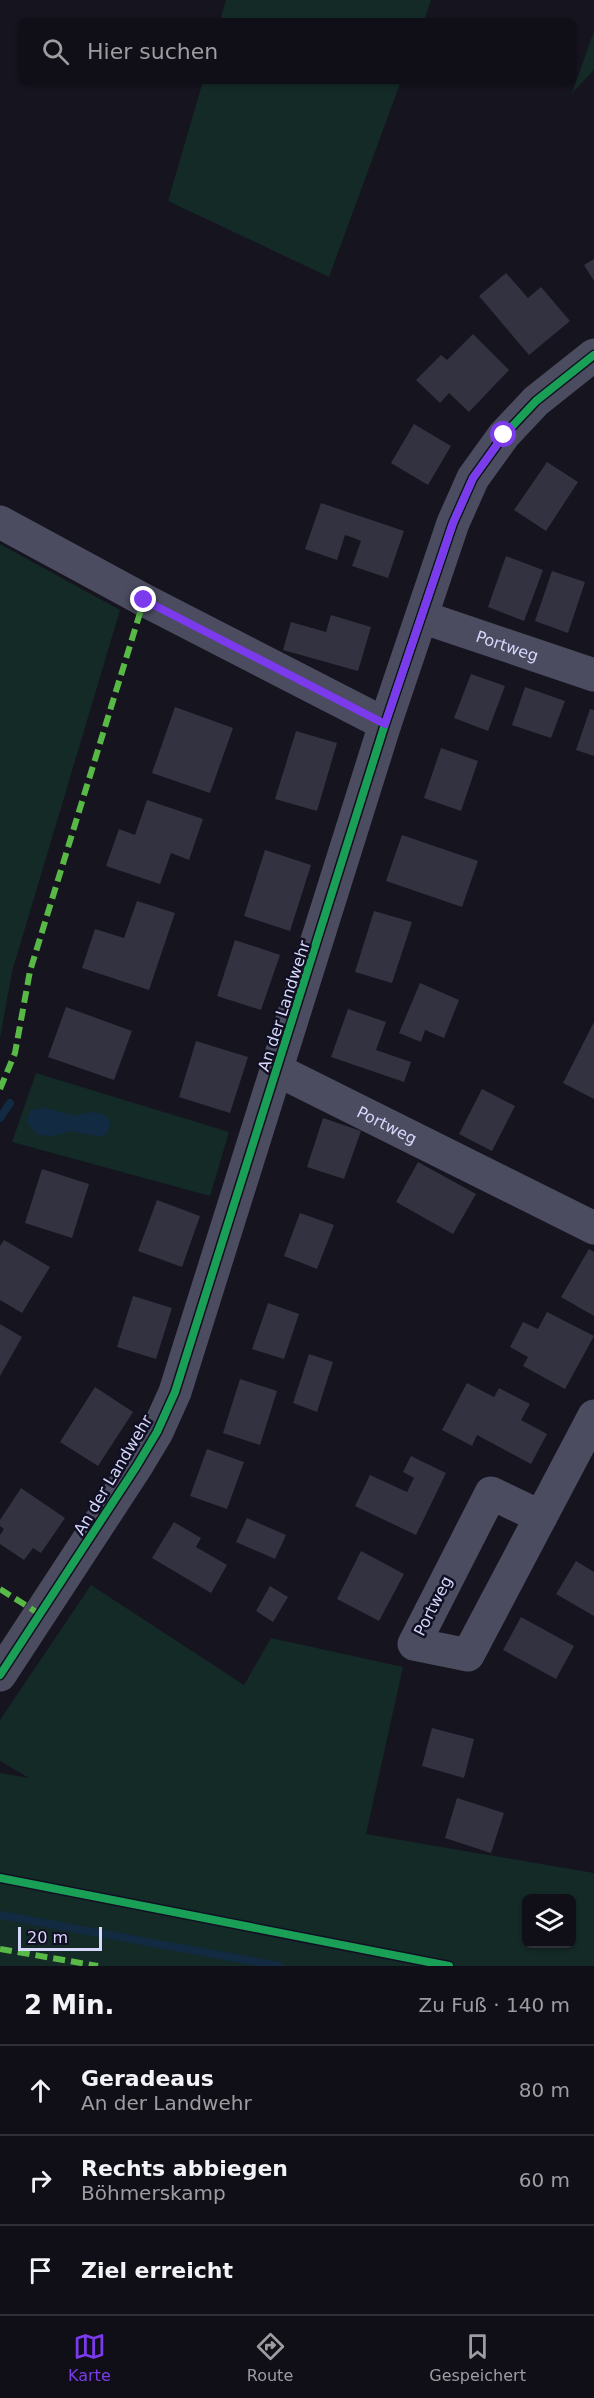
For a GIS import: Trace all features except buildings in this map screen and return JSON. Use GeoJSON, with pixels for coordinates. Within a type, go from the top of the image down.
{"type":"FeatureCollection","features":[{"type":"Feature","properties":{"kind":"street","name":"An der Landwehr"},"geometry":{"type":"LineString","coordinates":[[0,1675],[113,1505],[157,1432],[175,1392],[385,724],[453,523],[473,478],[504,435],[536,401],[594,355]]}},
{"type":"Feature","properties":{"kind":"street"},"geometry":{"type":"LineString","coordinates":[[0,522],[144,600],[385,724]]}},
{"type":"Feature","properties":{"kind":"street","name":"Portweg"},"geometry":{"type":"LineString","coordinates":[[422,617],[594,675]]}},
{"type":"Feature","properties":{"kind":"street","name":"Portweg"},"geometry":{"type":"LineString","coordinates":[[277,1070],[594,1228]]}},
{"type":"Feature","properties":{"kind":"street","name":"Portweg"},"geometry":{"type":"LineString","coordinates":[[541,1517],[491,1493],[414,1644],[468,1655],[541,1517],[594,1416]]}},
{"type":"Feature","properties":{"kind":"green space"},"geometry":{"type":"Polygon","coordinates":[[[226,0],[431,0],[425,18],[221,18],[226,0]]]}},
{"type":"Feature","properties":{"kind":"green space"},"geometry":{"type":"Polygon","coordinates":[[[594,31],[594,70],[572,93],[594,31]]]}},
{"type":"Feature","properties":{"kind":"green space"},"geometry":{"type":"Polygon","coordinates":[[[202,84],[400,84],[329,277],[168,201],[202,84]]]}},
{"type":"Feature","properties":{"kind":"green space"},"geometry":{"type":"Polygon","coordinates":[[[0,544],[120,610],[12,972],[0,1038],[0,544]]]}},
{"type":"Feature","properties":{"kind":"green space"},"geometry":{"type":"Polygon","coordinates":[[[36,1073],[229,1132],[210,1196],[12,1142],[36,1073]]]}},
{"type":"Feature","properties":{"kind":"green space"},"geometry":{"type":"Polygon","coordinates":[[[91,1585],[244,1685],[271,1638],[403,1667],[366,1834],[594,1873],[594,1966],[0,1966],[0,1773],[29,1778],[0,1761],[0,1720],[91,1585]]]}},
{"type":"Feature","properties":{"kind":"water"},"geometry":{"type":"Polygon","coordinates":[[[45,1108],[76,1116],[91,1112],[105,1115],[111,1122],[107,1133],[101,1137],[70,1131],[53,1136],[38,1135],[27,1123],[30,1110],[45,1108]]]}},
{"type":"Feature","properties":{"kind":"waterway"},"geometry":{"type":"LineString","coordinates":[[0,1118],[10,1103]]}},
{"type":"Feature","properties":{"kind":"waterway"},"geometry":{"type":"LineString","coordinates":[[0,1915],[279,1966]]}},
{"type":"Feature","properties":{"kind":"marked path"},"geometry":{"type":"LineString","coordinates":[[0,1089],[15,1053],[30,971],[144,600]]}},
{"type":"Feature","properties":{"kind":"marked path"},"geometry":{"type":"LineString","coordinates":[[0,1589],[41,1615]]}},
{"type":"Feature","properties":{"kind":"marked path"},"geometry":{"type":"LineString","coordinates":[[0,1949],[98,1966]]}},
{"type":"Feature","properties":{"kind":"cycle path"},"geometry":{"type":"LineString","coordinates":[[0,1675],[136,1467],[157,1432],[175,1392],[385,724],[453,523],[473,478],[504,435],[536,401],[594,355]]}},
{"type":"Feature","properties":{"kind":"cycle path"},"geometry":{"type":"LineString","coordinates":[[0,1878],[449,1966]]}},
{"type":"Feature","properties":{"kind":"route"},"geometry":{"type":"LineString","coordinates":[[144,600],[385,724],[453,523],[473,478],[504,435]]}}]}
